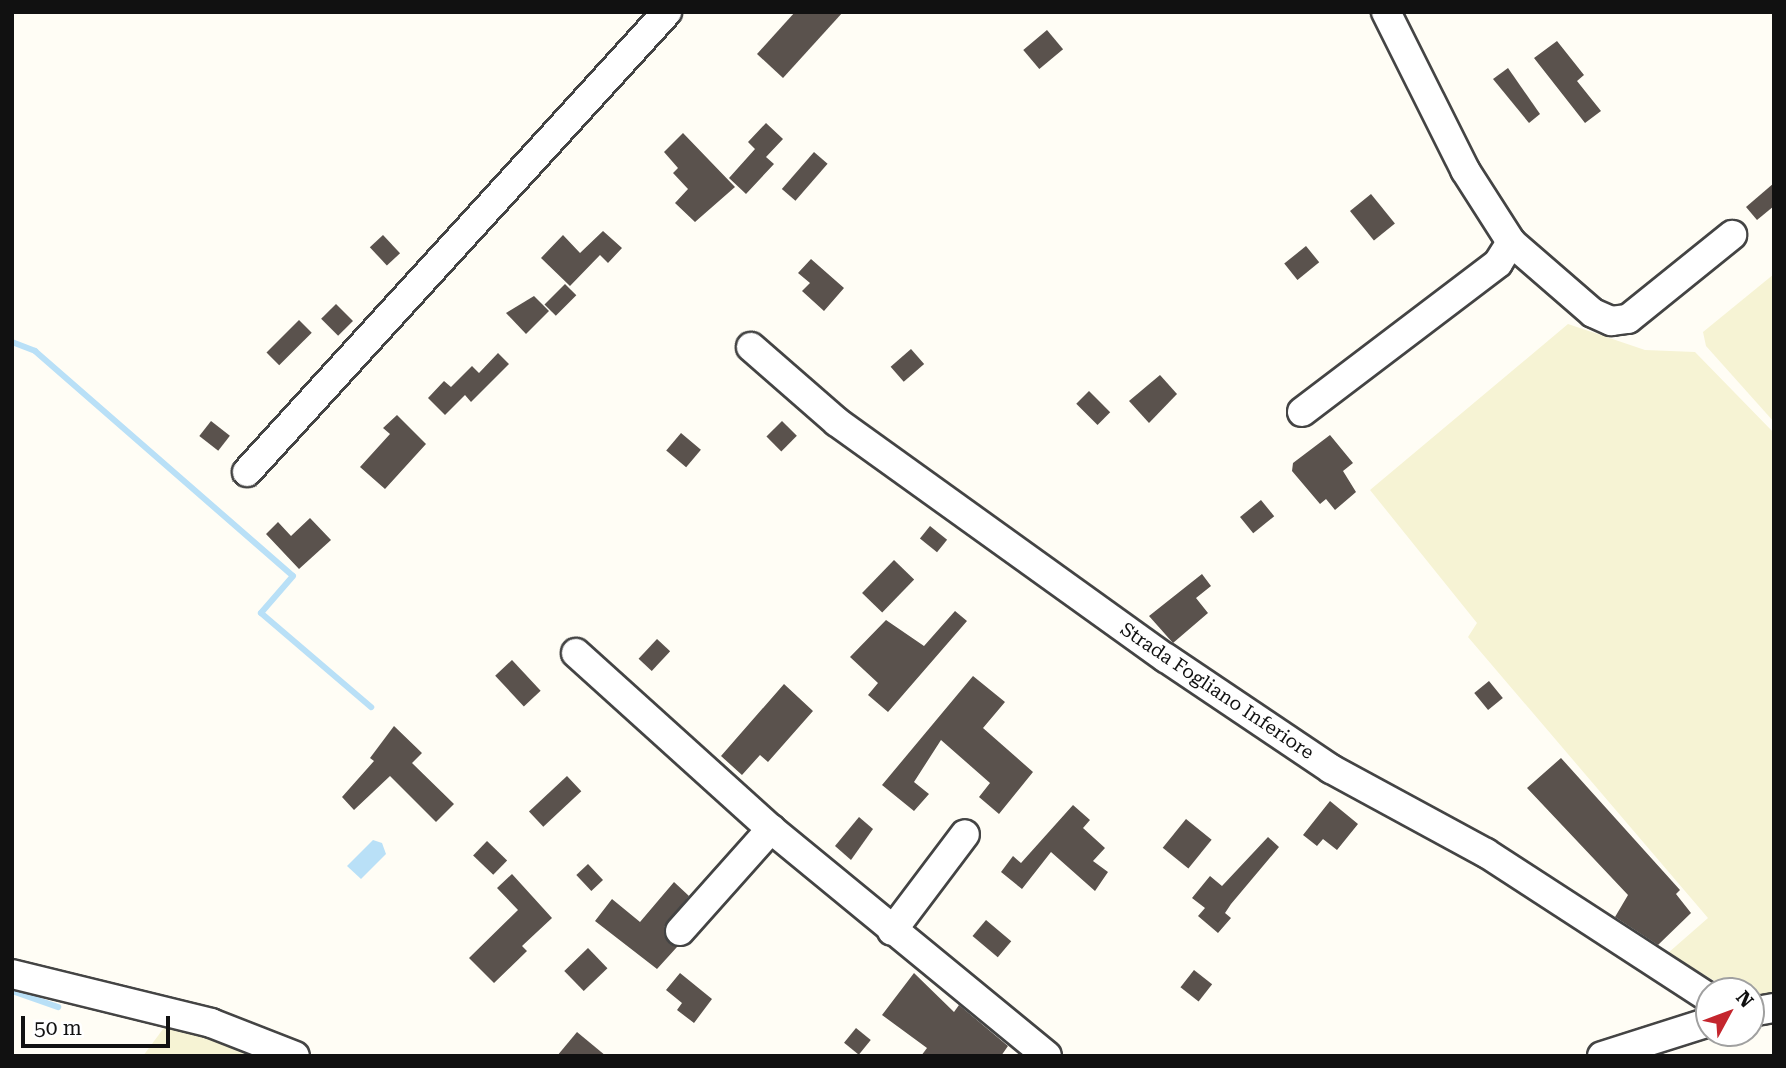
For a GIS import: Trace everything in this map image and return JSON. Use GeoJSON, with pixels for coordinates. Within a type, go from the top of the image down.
{"type":"FeatureCollection","features":[{"type":"Feature","properties":{"kind":"street"},"geometry":{"type":"LineString","coordinates":[[247,472],[667,12]]}},
{"type":"Feature","properties":{"kind":"street"},"geometry":{"type":"LineString","coordinates":[[627,76],[688,12]]}},
{"type":"Feature","properties":{"kind":"street"},"geometry":{"type":"LineString","coordinates":[[1386,12],[1465,170],[1511,242],[1543,274],[1593,313],[1611,321],[1628,319],[1732,234]]}},
{"type":"Feature","properties":{"kind":"street"},"geometry":{"type":"LineString","coordinates":[[1303,412],[1498,263],[1511,242]]}},
{"type":"Feature","properties":{"kind":"street","name":"Strada Fogliano Inferiore"},"geometry":{"type":"LineString","coordinates":[[751,347],[837,422],[1166,658],[1331,769],[1486,853],[1695,989]]}},
{"type":"Feature","properties":{"kind":"street"},"geometry":{"type":"LineString","coordinates":[[576,653],[771,829],[1047,1056]]}},
{"type":"Feature","properties":{"kind":"street"},"geometry":{"type":"LineString","coordinates":[[680,931],[771,829]]}},
{"type":"Feature","properties":{"kind":"street"},"geometry":{"type":"LineString","coordinates":[[892,931],[965,834]]}},
{"type":"Feature","properties":{"kind":"street"},"geometry":{"type":"LineString","coordinates":[[12,974],[211,1023],[295,1056]]}},
{"type":"Feature","properties":{"kind":"street"},"geometry":{"type":"LineString","coordinates":[[1602,1056],[1695,1026]]}},
{"type":"Feature","properties":{"kind":"shaded area"},"geometry":{"type":"Polygon","coordinates":[[[1774,274],[1774,422],[1706,346],[1703,332],[1774,274]]]}},
{"type":"Feature","properties":{"kind":"shaded area"},"geometry":{"type":"Polygon","coordinates":[[[1568,324],[1645,350],[1695,352],[1774,433],[1774,996],[1765,995],[1765,977],[1708,977],[1668,953],[1708,918],[1468,637],[1477,623],[1370,490],[1568,324]]]}},
{"type":"Feature","properties":{"kind":"shaded area"},"geometry":{"type":"Polygon","coordinates":[[[169,1021],[274,1056],[143,1056],[169,1021]]]}},
{"type":"Feature","properties":{"kind":"water"},"geometry":{"type":"Polygon","coordinates":[[[373,840],[382,843],[386,854],[361,879],[347,866],[373,840]]]}},
{"type":"Feature","properties":{"kind":"building"},"geometry":{"type":"Polygon","coordinates":[[[795,12],[843,12],[783,78],[757,54],[795,12]]]}},
{"type":"Feature","properties":{"kind":"building"},"geometry":{"type":"Polygon","coordinates":[[[1047,30],[1063,49],[1039,69],[1023,50],[1047,30]]]}},
{"type":"Feature","properties":{"kind":"building"},"geometry":{"type":"Polygon","coordinates":[[[1557,41],[1584,75],[1577,81],[1601,111],[1585,123],[1534,58],[1557,41]]]}},
{"type":"Feature","properties":{"kind":"building"},"geometry":{"type":"Polygon","coordinates":[[[1508,68],[1540,114],[1529,123],[1493,79],[1508,68]]]}},
{"type":"Feature","properties":{"kind":"building"},"geometry":{"type":"Polygon","coordinates":[[[766,123],[783,139],[766,157],[774,164],[746,194],[729,178],[755,149],[748,142],[766,123]]]}},
{"type":"Feature","properties":{"kind":"building"},"geometry":{"type":"Polygon","coordinates":[[[683,133],[735,187],[695,222],[675,203],[688,189],[673,173],[678,168],[664,152],[683,133]]]}},
{"type":"Feature","properties":{"kind":"building"},"geometry":{"type":"Polygon","coordinates":[[[814,152],[828,164],[795,201],[782,189],[814,152]]]}},
{"type":"Feature","properties":{"kind":"building"},"geometry":{"type":"Polygon","coordinates":[[[1774,183],[1774,206],[1757,220],[1746,207],[1774,183]]]}},
{"type":"Feature","properties":{"kind":"building"},"geometry":{"type":"Polygon","coordinates":[[[1371,194],[1395,224],[1374,241],[1350,211],[1371,194]]]}},
{"type":"Feature","properties":{"kind":"building"},"geometry":{"type":"Polygon","coordinates":[[[603,231],[622,248],[608,263],[600,255],[570,286],[541,258],[563,235],[580,253],[603,231]]]}},
{"type":"Feature","properties":{"kind":"building"},"geometry":{"type":"Polygon","coordinates":[[[383,235],[400,253],[387,266],[370,247],[383,235]]]}},
{"type":"Feature","properties":{"kind":"building"},"geometry":{"type":"Polygon","coordinates":[[[1306,246],[1319,262],[1297,280],[1284,264],[1306,246]]]}},
{"type":"Feature","properties":{"kind":"building"},"geometry":{"type":"Polygon","coordinates":[[[811,259],[844,288],[824,311],[802,291],[810,283],[798,273],[811,259]]]}},
{"type":"Feature","properties":{"kind":"building"},"geometry":{"type":"Polygon","coordinates":[[[565,284],[576,295],[556,316],[544,305],[565,284]]]}},
{"type":"Feature","properties":{"kind":"building"},"geometry":{"type":"Polygon","coordinates":[[[534,296],[549,311],[526,334],[506,313],[534,296]]]}},
{"type":"Feature","properties":{"kind":"building"},"geometry":{"type":"Polygon","coordinates":[[[336,304],[353,321],[338,336],[321,319],[336,304]]]}},
{"type":"Feature","properties":{"kind":"building"},"geometry":{"type":"Polygon","coordinates":[[[299,320],[312,333],[279,365],[266,353],[299,320]]]}},
{"type":"Feature","properties":{"kind":"building"},"geometry":{"type":"Polygon","coordinates":[[[911,349],[924,364],[904,382],[891,367],[911,349]]]}},
{"type":"Feature","properties":{"kind":"building"},"geometry":{"type":"Polygon","coordinates":[[[498,353],[509,364],[471,402],[465,395],[445,415],[428,398],[444,381],[451,387],[472,366],[479,373],[498,353]]]}},
{"type":"Feature","properties":{"kind":"building"},"geometry":{"type":"Polygon","coordinates":[[[1160,375],[1177,394],[1149,423],[1129,401],[1160,375]]]}},
{"type":"Feature","properties":{"kind":"building"},"geometry":{"type":"Polygon","coordinates":[[[1089,391],[1110,412],[1097,425],[1076,404],[1089,391]]]}},
{"type":"Feature","properties":{"kind":"building"},"geometry":{"type":"Polygon","coordinates":[[[397,415],[426,444],[385,489],[360,467],[390,434],[383,428],[397,415]]]}},
{"type":"Feature","properties":{"kind":"building"},"geometry":{"type":"Polygon","coordinates":[[[211,421],[230,436],[218,451],[199,436],[211,421]]]}},
{"type":"Feature","properties":{"kind":"building"},"geometry":{"type":"Polygon","coordinates":[[[782,421],[797,436],[781,451],[766,437],[782,421]]]}},
{"type":"Feature","properties":{"kind":"building"},"geometry":{"type":"Polygon","coordinates":[[[681,433],[701,450],[686,467],[666,451],[681,433]]]}},
{"type":"Feature","properties":{"kind":"building"},"geometry":{"type":"Polygon","coordinates":[[[1330,435],[1353,463],[1343,471],[1356,492],[1335,510],[1326,499],[1320,504],[1292,471],[1293,463],[1330,435]]]}},
{"type":"Feature","properties":{"kind":"building"},"geometry":{"type":"Polygon","coordinates":[[[1261,500],[1274,516],[1253,533],[1240,517],[1261,500]]]}},
{"type":"Feature","properties":{"kind":"building"},"geometry":{"type":"Polygon","coordinates":[[[310,518],[331,540],[299,569],[266,534],[278,522],[291,536],[310,518]]]}},
{"type":"Feature","properties":{"kind":"building"},"geometry":{"type":"Polygon","coordinates":[[[930,526],[947,540],[937,552],[920,538],[930,526]]]}},
{"type":"Feature","properties":{"kind":"building"},"geometry":{"type":"Polygon","coordinates":[[[894,560],[914,579],[882,613],[862,593],[894,560]]]}},
{"type":"Feature","properties":{"kind":"building"},"geometry":{"type":"Polygon","coordinates":[[[1202,574],[1211,586],[1196,598],[1208,613],[1173,643],[1149,616],[1202,574]]]}},
{"type":"Feature","properties":{"kind":"building"},"geometry":{"type":"Polygon","coordinates":[[[955,611],[967,621],[888,712],[868,695],[878,683],[850,657],[886,620],[924,646],[955,611]]]}},
{"type":"Feature","properties":{"kind":"building"},"geometry":{"type":"Polygon","coordinates":[[[657,639],[670,651],[652,671],[639,659],[657,639]]]}},
{"type":"Feature","properties":{"kind":"building"},"geometry":{"type":"Polygon","coordinates":[[[512,660],[541,691],[524,706],[495,676],[512,660]]]}},
{"type":"Feature","properties":{"kind":"building"},"geometry":{"type":"Polygon","coordinates":[[[973,676],[1005,702],[983,728],[1033,772],[999,814],[979,797],[990,783],[941,740],[914,782],[929,794],[914,811],[882,785],[973,676]]]}},
{"type":"Feature","properties":{"kind":"building"},"geometry":{"type":"Polygon","coordinates":[[[1489,681],[1503,698],[1488,710],[1474,693],[1489,681]]]}},
{"type":"Feature","properties":{"kind":"building"},"geometry":{"type":"Polygon","coordinates":[[[784,684],[813,711],[768,762],[760,755],[742,775],[721,756],[784,684]]]}},
{"type":"Feature","properties":{"kind":"building"},"geometry":{"type":"Polygon","coordinates":[[[394,726],[422,753],[412,763],[454,804],[436,822],[390,776],[354,810],[342,797],[374,761],[370,758],[394,726]]]}},
{"type":"Feature","properties":{"kind":"building"},"geometry":{"type":"Polygon","coordinates":[[[1561,758],[1680,890],[1676,894],[1691,913],[1658,945],[1615,917],[1628,895],[1527,788],[1561,758]]]}},
{"type":"Feature","properties":{"kind":"building"},"geometry":{"type":"Polygon","coordinates":[[[567,776],[581,791],[543,827],[529,811],[567,776]]]}},
{"type":"Feature","properties":{"kind":"building"},"geometry":{"type":"Polygon","coordinates":[[[1330,801],[1358,824],[1337,850],[1323,839],[1317,846],[1303,835],[1330,801]]]}},
{"type":"Feature","properties":{"kind":"building"},"geometry":{"type":"Polygon","coordinates":[[[1073,805],[1090,820],[1083,828],[1105,848],[1093,861],[1108,872],[1095,891],[1051,852],[1022,889],[1001,872],[1013,856],[1021,863],[1073,805]]]}},
{"type":"Feature","properties":{"kind":"building"},"geometry":{"type":"Polygon","coordinates":[[[859,817],[873,829],[851,860],[835,846],[859,817]]]}},
{"type":"Feature","properties":{"kind":"building"},"geometry":{"type":"Polygon","coordinates":[[[1186,819],[1212,840],[1188,869],[1163,848],[1186,819]]]}},
{"type":"Feature","properties":{"kind":"building"},"geometry":{"type":"Polygon","coordinates":[[[1268,837],[1279,847],[1231,904],[1225,913],[1231,918],[1218,933],[1198,916],[1205,908],[1192,898],[1210,876],[1222,886],[1268,837]]]}},
{"type":"Feature","properties":{"kind":"building"},"geometry":{"type":"Polygon","coordinates":[[[487,841],[507,860],[493,875],[473,855],[487,841]]]}},
{"type":"Feature","properties":{"kind":"building"},"geometry":{"type":"Polygon","coordinates":[[[588,864],[603,880],[591,891],[576,875],[588,864]]]}},
{"type":"Feature","properties":{"kind":"building"},"geometry":{"type":"Polygon","coordinates":[[[512,874],[552,918],[522,946],[527,951],[494,983],[469,958],[518,910],[497,888],[512,874]]]}},
{"type":"Feature","properties":{"kind":"building"},"geometry":{"type":"Polygon","coordinates":[[[674,882],[689,896],[664,927],[665,937],[677,947],[657,969],[595,921],[612,899],[640,922],[674,882]]]}},
{"type":"Feature","properties":{"kind":"building"},"geometry":{"type":"Polygon","coordinates":[[[986,920],[1011,941],[998,957],[973,936],[986,920]]]}},
{"type":"Feature","properties":{"kind":"building"},"geometry":{"type":"Polygon","coordinates":[[[588,948],[607,968],[584,991],[564,971],[588,948]]]}},
{"type":"Feature","properties":{"kind":"building"},"geometry":{"type":"Polygon","coordinates":[[[1194,970],[1212,984],[1199,1001],[1180,987],[1194,970]]]}},
{"type":"Feature","properties":{"kind":"building"},"geometry":{"type":"Polygon","coordinates":[[[680,973],[712,999],[694,1023],[677,1010],[682,1003],[666,990],[680,973]]]}},
{"type":"Feature","properties":{"kind":"building"},"geometry":{"type":"Polygon","coordinates":[[[914,973],[954,1012],[959,1005],[1008,1046],[1001,1056],[921,1056],[927,1048],[882,1015],[914,973]]]}},
{"type":"Feature","properties":{"kind":"building"},"geometry":{"type":"Polygon","coordinates":[[[856,1028],[871,1040],[859,1055],[844,1043],[856,1028]]]}},
{"type":"Feature","properties":{"kind":"building"},"geometry":{"type":"Polygon","coordinates":[[[577,1032],[606,1056],[557,1056],[577,1032]]]}},
{"type":"Feature","properties":{"kind":"waterway"},"geometry":{"type":"LineString","coordinates":[[12,342],[35,351],[293,576],[261,613],[371,707]]}},
{"type":"Feature","properties":{"kind":"waterway"},"geometry":{"type":"LineString","coordinates":[[12,991],[58,1007]]}}]}
